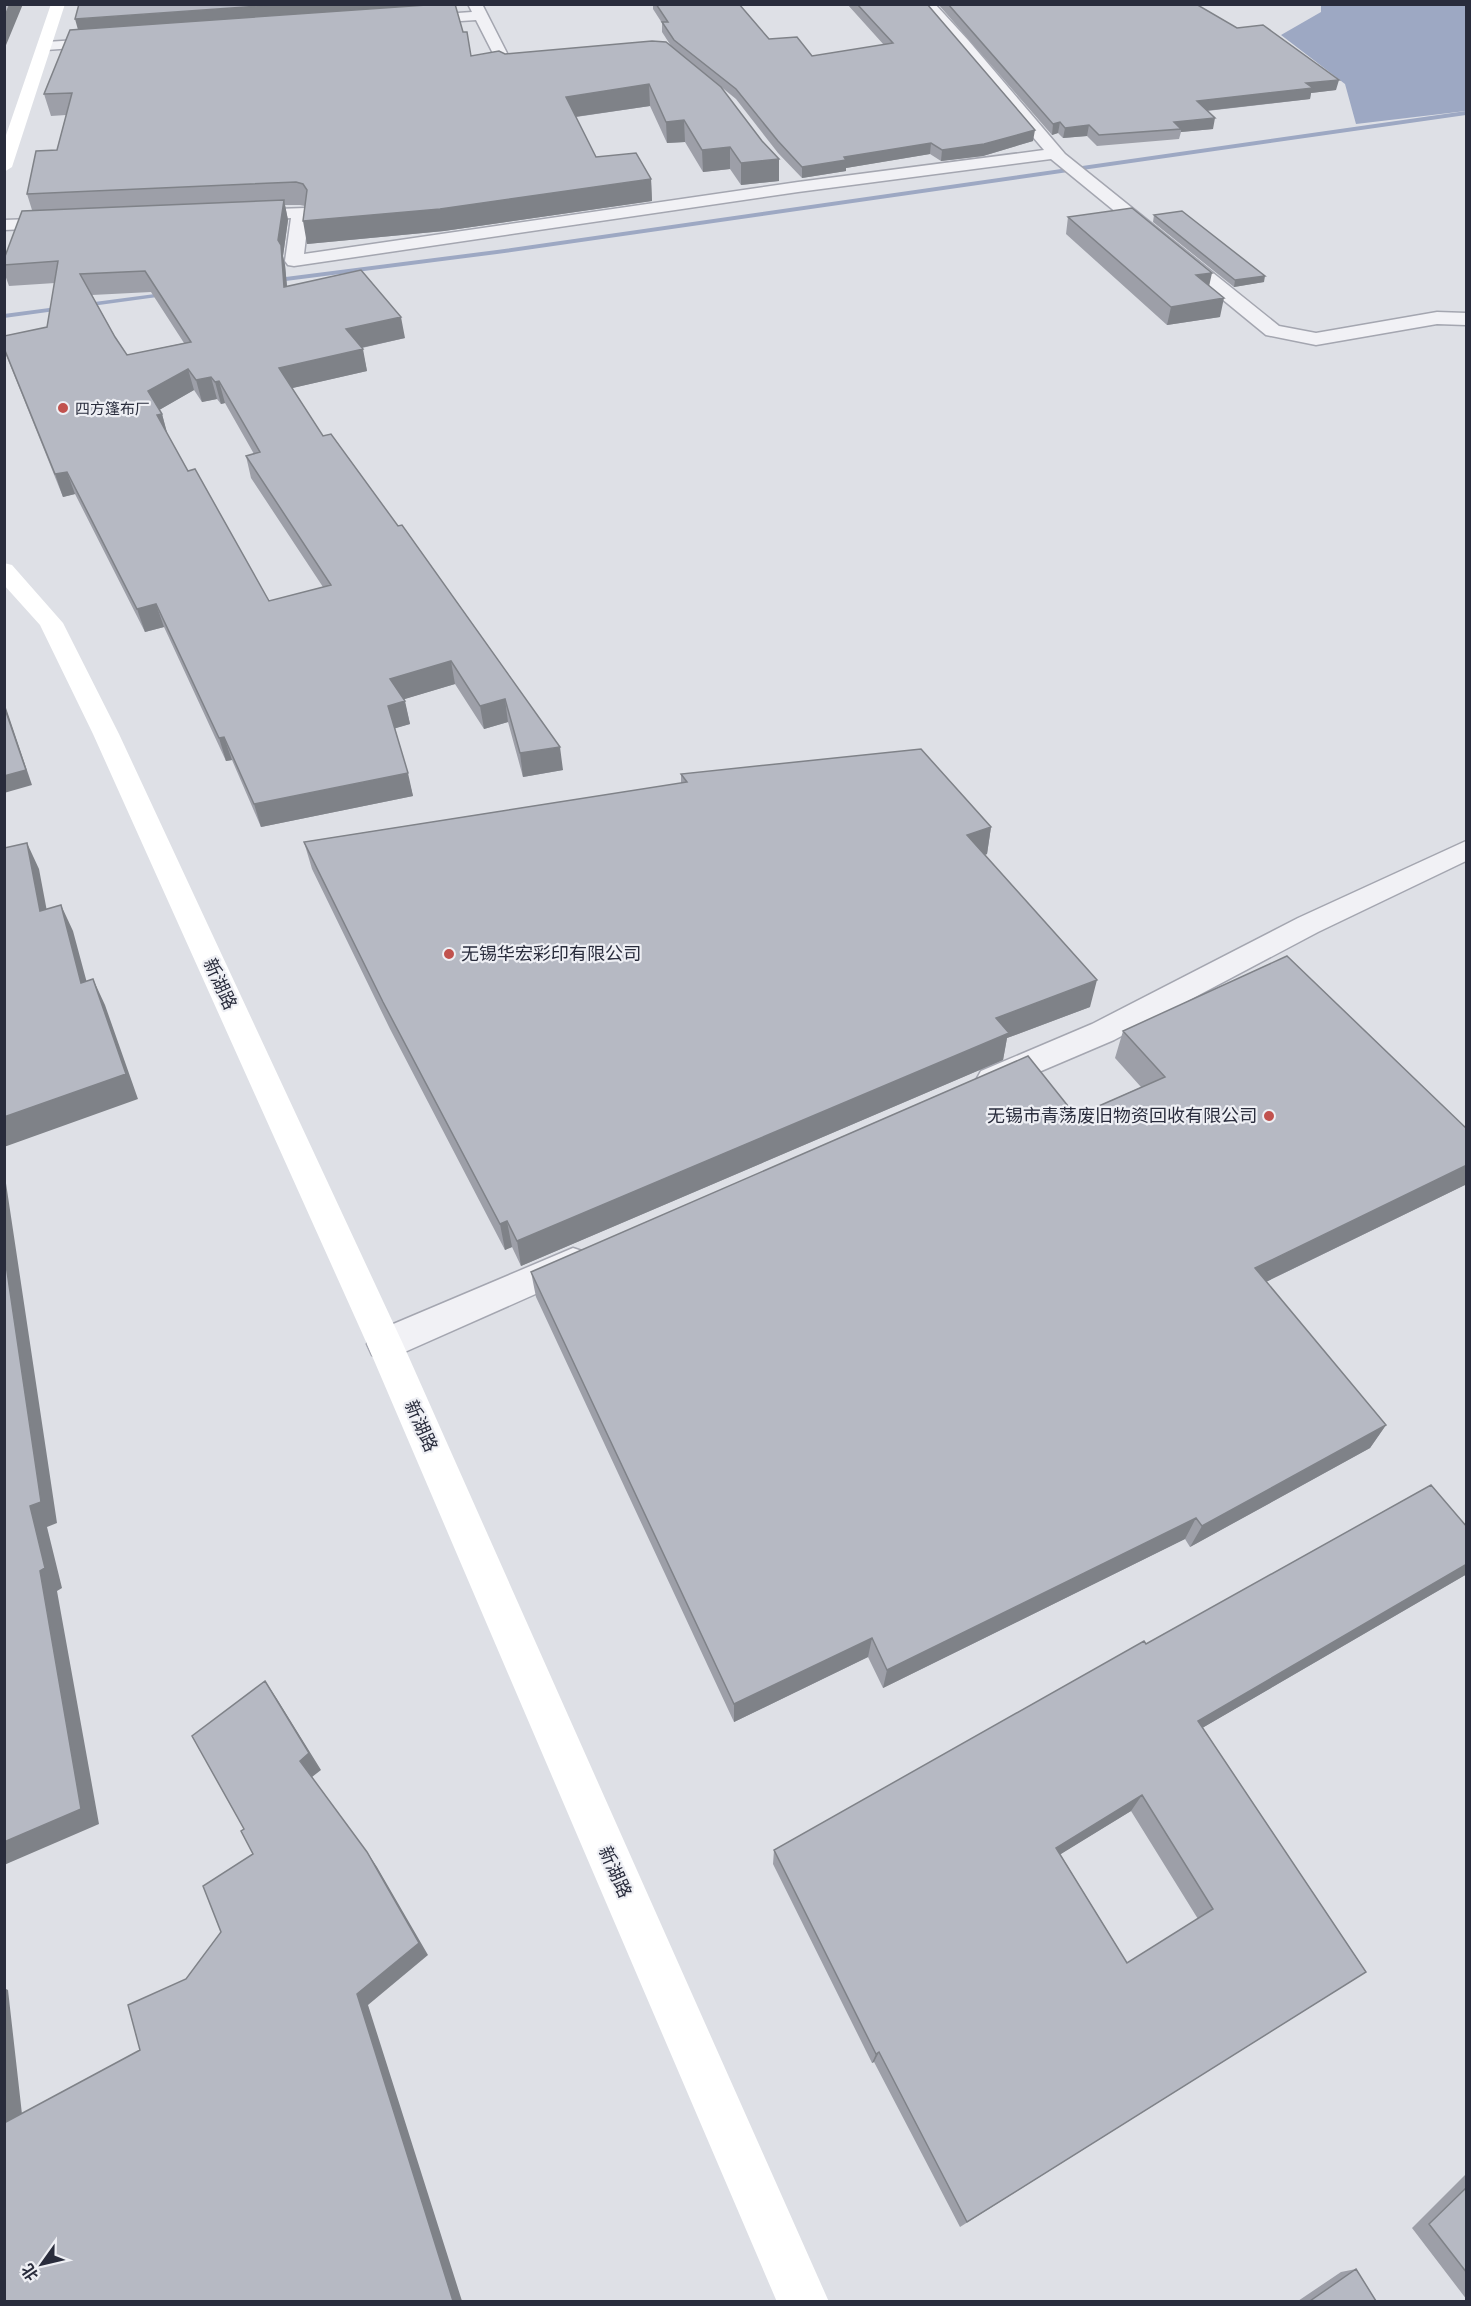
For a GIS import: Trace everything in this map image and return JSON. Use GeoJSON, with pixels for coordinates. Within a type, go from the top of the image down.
{"type":"FeatureCollection","features":[{"type":"Feature","properties":{"kind":"main road"},"geometry":{"type":"LineString","coordinates":[[4,166],[46,46],[58,4]]}},
{"type":"Feature","properties":{"kind":"main road","name":"新湖路"},"geometry":{"type":"LineString","coordinates":[[4,570],[51,623],[106,734],[385,1344],[803,2301]]}},
{"type":"Feature","properties":{"kind":"street"},"geometry":{"type":"LineString","coordinates":[[927,4],[963,43],[1057,156],[1273,331],[1316,339],[1437,318],[1467,319]]}},
{"type":"Feature","properties":{"kind":"street"},"geometry":{"type":"LineString","coordinates":[[398,22],[477,10],[485,21],[507,68],[549,65]]}},
{"type":"Feature","properties":{"kind":"street"},"geometry":{"type":"LineString","coordinates":[[46,46],[128,40]]}},
{"type":"Feature","properties":{"kind":"street"},"geometry":{"type":"LineString","coordinates":[[229,215],[300,212],[294,261],[793,181],[1057,156]]}},
{"type":"Feature","properties":{"kind":"street"},"geometry":{"type":"LineString","coordinates":[[4,225],[75,222]]}},
{"type":"Feature","properties":{"kind":"street"},"geometry":{"type":"LineString","coordinates":[[962,1093],[1103,1032],[1308,925],[1467,850]]}},
{"type":"Feature","properties":{"kind":"street"},"geometry":{"type":"LineString","coordinates":[[385,1344],[603,1250]]}},
{"type":"Feature","properties":{"kind":"water"},"geometry":{"type":"Polygon","coordinates":[[[1321,5],[1466,5],[1466,111],[1356,124],[1345,84],[1281,35],[1321,12],[1321,5]]]}},
{"type":"Feature","properties":{"kind":"building"},"geometry":{"type":"Polygon","coordinates":[[[4,4],[10,4],[4,18],[4,4]]]}},
{"type":"Feature","properties":{"kind":"building"},"geometry":{"type":"Polygon","coordinates":[[[79,4],[287,4],[75,19],[79,4]]]}},
{"type":"Feature","properties":{"kind":"building"},"geometry":{"type":"Polygon","coordinates":[[[455,4],[463,32],[467,32],[471,56],[499,51],[505,54],[652,41],[666,42],[721,87],[762,141],[779,159],[741,163],[730,147],[702,150],[684,120],[666,122],[649,84],[566,97],[596,157],[636,153],[651,179],[440,209],[303,221],[307,190],[303,184],[296,182],[27,194],[36,151],[57,150],[72,93],[44,94],[70,30],[455,4]]]}},
{"type":"Feature","properties":{"kind":"building"},"geometry":{"type":"Polygon","coordinates":[[[656,4],[739,4],[769,39],[797,37],[812,56],[893,43],[857,4],[927,4],[1035,130],[984,144],[942,150],[931,143],[844,157],[846,160],[802,167],[736,89],[674,40],[662,22],[668,22],[656,4]]]}},
{"type":"Feature","properties":{"kind":"building"},"geometry":{"type":"Polygon","coordinates":[[[948,4],[1196,4],[1237,28],[1263,25],[1339,80],[1306,83],[1313,88],[1197,101],[1215,118],[1174,122],[1181,129],[1099,135],[1089,125],[1065,128],[1060,122],[1053,124],[948,4]]]}},
{"type":"Feature","properties":{"kind":"building"},"geometry":{"type":"Polygon","coordinates":[[[284,200],[278,240],[281,245],[284,287],[361,270],[401,317],[346,329],[363,349],[279,368],[323,436],[331,434],[398,526],[402,525],[560,747],[520,753],[505,699],[480,706],[451,661],[390,679],[405,701],[388,706],[408,773],[254,804],[224,737],[219,738],[156,604],[137,609],[67,472],[55,474],[4,348],[4,336],[47,327],[58,261],[4,265],[4,259],[22,211],[284,200]],[[145,271],[80,274],[127,355],[191,342],[145,271]],[[188,369],[148,391],[162,414],[157,415],[188,471],[195,469],[269,601],[331,585],[246,456],[260,452],[219,381],[215,382],[211,377],[196,380],[188,369]]]}},
{"type":"Feature","properties":{"kind":"building"},"geometry":{"type":"Polygon","coordinates":[[[1132,208],[1212,273],[1196,275],[1224,298],[1171,307],[1068,217],[1132,208]]]}},
{"type":"Feature","properties":{"kind":"building"},"geometry":{"type":"Polygon","coordinates":[[[1182,211],[1265,276],[1235,280],[1154,215],[1182,211]]]}},
{"type":"Feature","properties":{"kind":"building"},"geometry":{"type":"Polygon","coordinates":[[[4,706],[26,770],[4,776],[4,706]]]}},
{"type":"Feature","properties":{"kind":"building"},"geometry":{"type":"Polygon","coordinates":[[[921,749],[991,827],[967,835],[1097,980],[996,1018],[1009,1033],[517,1241],[507,1221],[500,1224],[383,1002],[304,842],[687,782],[681,774],[921,749]]]}},
{"type":"Feature","properties":{"kind":"building"},"geometry":{"type":"Polygon","coordinates":[[[27,843],[40,911],[61,905],[81,983],[93,979],[126,1074],[4,1117],[4,848],[27,843]]]}},
{"type":"Feature","properties":{"kind":"building"},"geometry":{"type":"Polygon","coordinates":[[[1287,956],[1467,1129],[1467,1165],[1255,1268],[1386,1425],[1202,1526],[1196,1518],[887,1670],[872,1638],[734,1704],[531,1272],[1028,1056],[1076,1116],[1165,1077],[1123,1031],[1287,956]]]}},
{"type":"Feature","properties":{"kind":"building"},"geometry":{"type":"Polygon","coordinates":[[[4,1251],[41,1502],[30,1506],[45,1568],[40,1571],[81,1809],[4,1842],[4,1251]]]}},
{"type":"Feature","properties":{"kind":"building"},"geometry":{"type":"Polygon","coordinates":[[[1431,1485],[1467,1527],[1467,1564],[1198,1721],[1366,1972],[967,2222],[879,2052],[876,2054],[774,1850],[1144,1641],[1146,1644],[1431,1485]],[[1142,1795],[1056,1848],[1127,1963],[1213,1909],[1142,1795]]]}},
{"type":"Feature","properties":{"kind":"building"},"geometry":{"type":"Polygon","coordinates":[[[265,1681],[309,1753],[300,1761],[367,1852],[419,1943],[357,1994],[453,2301],[4,2301],[4,2123],[140,2050],[128,2005],[186,1979],[221,1932],[203,1886],[253,1854],[241,1831],[244,1829],[192,1736],[265,1681]]]}},
{"type":"Feature","properties":{"kind":"building"},"geometry":{"type":"Polygon","coordinates":[[[1467,2187],[1467,2273],[1429,2224],[1467,2187]]]}},
{"type":"Feature","properties":{"kind":"building"},"geometry":{"type":"Polygon","coordinates":[[[1356,2269],[1376,2301],[1310,2301],[1356,2269]]]}},
{"type":"Feature","properties":{"kind":"waterway"},"geometry":{"type":"LineString","coordinates":[[270,281],[497,252],[1466,113]]}},
{"type":"Feature","properties":{"kind":"waterway"},"geometry":{"type":"LineString","coordinates":[[4,316],[170,294]]}},
{"type":"Feature","properties":{"kind":"place","name":"四方篷布厂"},"geometry":{"type":"Point","coordinates":[63,408]}},
{"type":"Feature","properties":{"kind":"place","name":"无锡华宏彩印有限公司"},"geometry":{"type":"Point","coordinates":[449,954]}},
{"type":"Feature","properties":{"kind":"place","name":"无锡市青荡废旧物资回收有限公司"},"geometry":{"type":"Point","coordinates":[1269,1116]}}]}
